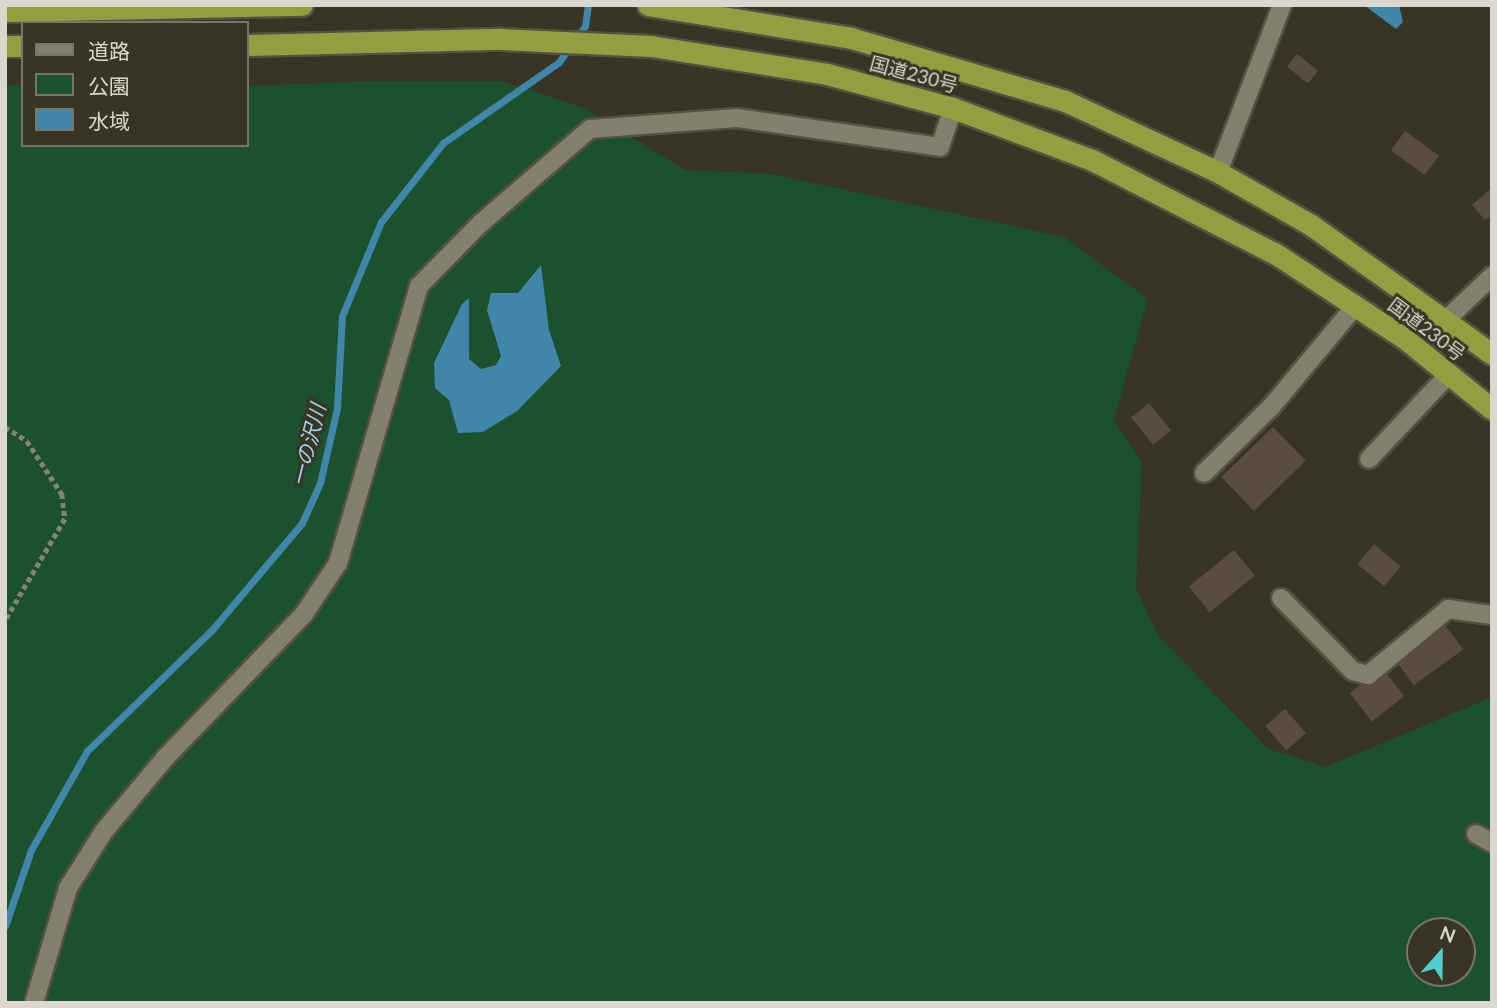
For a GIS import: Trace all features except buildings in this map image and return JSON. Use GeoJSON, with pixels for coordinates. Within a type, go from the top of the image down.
{"type":"FeatureCollection","features":[{"type":"Feature","properties":{"kind":"highway"},"geometry":{"type":"LineString","coordinates":[[5,11],[302,5]]}},
{"type":"Feature","properties":{"kind":"highway","name":"国道230号"},"geometry":{"type":"LineString","coordinates":[[656,6],[851,38],[960,66],[1065,101],[1218,172],[1448,318],[1492,354]]}},
{"type":"Feature","properties":{"kind":"highway","name":"国道230号"},"geometry":{"type":"LineString","coordinates":[[248,45],[501,39],[651,46],[827,74],[953,108],[1092,160],[1276,254],[1356,305],[1492,409]]}},
{"type":"Feature","properties":{"kind":"street"},"geometry":{"type":"LineString","coordinates":[[1218,172],[1282,5]]}},
{"type":"Feature","properties":{"kind":"street"},"geometry":{"type":"LineString","coordinates":[[34,1003],[68,888],[104,831],[165,758],[304,614],[338,563],[419,286],[481,223],[590,129],[737,118],[940,147],[953,108]]}},
{"type":"Feature","properties":{"kind":"street"},"geometry":{"type":"LineString","coordinates":[[1448,318],[1492,276]]}},
{"type":"Feature","properties":{"kind":"street"},"geometry":{"type":"LineString","coordinates":[[1204,473],[1271,407],[1356,305]]}},
{"type":"Feature","properties":{"kind":"street"},"geometry":{"type":"LineString","coordinates":[[1369,459],[1449,374]]}},
{"type":"Feature","properties":{"kind":"street"},"geometry":{"type":"LineString","coordinates":[[1281,598],[1353,671],[1368,675],[1448,609],[1492,615]]}},
{"type":"Feature","properties":{"kind":"path"},"geometry":{"type":"LineString","coordinates":[[5,427],[27,441],[62,494],[65,519],[5,621]]}},
{"type":"Feature","properties":{"kind":"green space"},"geometry":{"type":"Polygon","coordinates":[[[376,81],[502,81],[584,108],[685,170],[771,174],[1064,237],[1148,299],[1114,420],[1142,462],[1136,589],[1158,635],[1268,749],[1326,767],[1492,697],[1492,1003],[5,1003],[5,85],[21,85],[21,147],[248,147],[248,86],[376,81]]]}},
{"type":"Feature","properties":{"kind":"water"},"geometry":{"type":"Polygon","coordinates":[[[1364,5],[1399,5],[1403,22],[1396,29],[1364,5]]]}},
{"type":"Feature","properties":{"kind":"water"},"geometry":{"type":"Polygon","coordinates":[[[541,265],[549,330],[561,366],[517,411],[483,432],[458,433],[449,400],[435,388],[434,363],[462,304],[469,298],[469,359],[481,369],[496,365],[501,356],[487,310],[491,293],[518,293],[541,265]]]}},
{"type":"Feature","properties":{"kind":"waterway","name":"一の沢川"},"geometry":{"type":"LineString","coordinates":[[5,926],[31,850],[87,751],[211,631],[302,523],[320,483],[337,408],[342,316],[381,222],[443,143],[559,62],[585,26],[588,5]]}}]}
